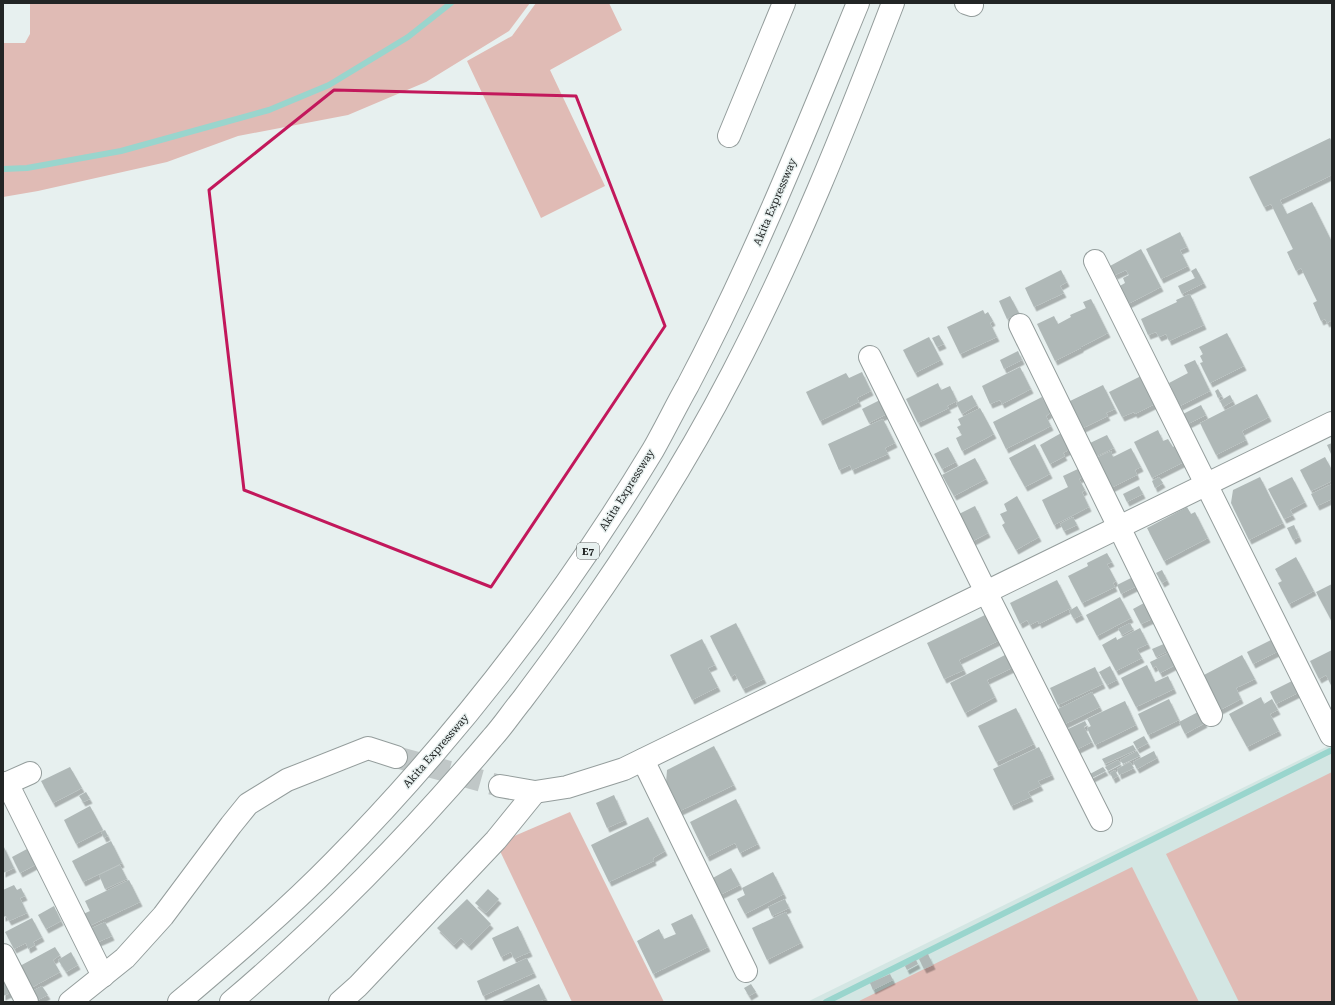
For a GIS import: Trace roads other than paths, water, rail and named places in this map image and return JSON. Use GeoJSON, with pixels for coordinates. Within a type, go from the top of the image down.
{"type":"FeatureCollection","features":[{"type":"Feature","properties":{"kind":"main road"},"geometry":{"type":"LineString","coordinates":[[729,136],[784,3]]}},
{"type":"Feature","properties":{"kind":"main road","name":"Akita Expressway"},"geometry":{"type":"LineString","coordinates":[[179,1002],[254,939],[332,864],[402,791],[470,712],[507,664],[530,634],[593,543],[654,448],[707,348],[755,248],[858,3]]}},
{"type":"Feature","properties":{"kind":"main road"},"geometry":{"type":"LineString","coordinates":[[231,1002],[279,961],[356,888],[428,811],[494,736],[559,652],[622,562],[681,466],[733,372],[786,261],[837,145],[893,3]]}},
{"type":"Feature","properties":{"kind":"main road"},"geometry":{"type":"LineString","coordinates":[[1095,261],[1331,735]]}},
{"type":"Feature","properties":{"kind":"main road"},"geometry":{"type":"LineString","coordinates":[[1020,325],[1211,715]]}},
{"type":"Feature","properties":{"kind":"main road"},"geometry":{"type":"LineString","coordinates":[[870,357],[1101,820]]}},
{"type":"Feature","properties":{"kind":"main road"},"geometry":{"type":"LineString","coordinates":[[500,786],[535,792],[568,787],[624,769],[1332,423]]}},
{"type":"Feature","properties":{"kind":"main road"},"geometry":{"type":"LineString","coordinates":[[70,1002],[125,958],[163,916],[248,804],[287,780],[368,748],[396,757]]}},
{"type":"Feature","properties":{"kind":"main road"},"geometry":{"type":"LineString","coordinates":[[643,760],[746,971]]}},
{"type":"Feature","properties":{"kind":"main road"},"geometry":{"type":"LineString","coordinates":[[30,773],[5,784],[103,976]]}},
{"type":"Feature","properties":{"kind":"main road"},"geometry":{"type":"LineString","coordinates":[[340,1002],[358,986],[490,846],[535,792]]}},
{"type":"Feature","properties":{"kind":"main road"},"geometry":{"type":"LineString","coordinates":[[3,955],[27,1002]]}},
{"type":"Feature","properties":{"kind":"waterway"},"geometry":{"type":"LineString","coordinates":[[3,169],[27,168],[121,151],[269,110],[329,85],[408,37],[451,3]]}},
{"type":"Feature","properties":{"kind":"waterway"},"geometry":{"type":"LineString","coordinates":[[826,1002],[1332,750]]}},
{"type":"Feature","properties":{"kind":"tunnel"},"geometry":{"type":"LineString","coordinates":[[396,757],[500,786]]}}]}
